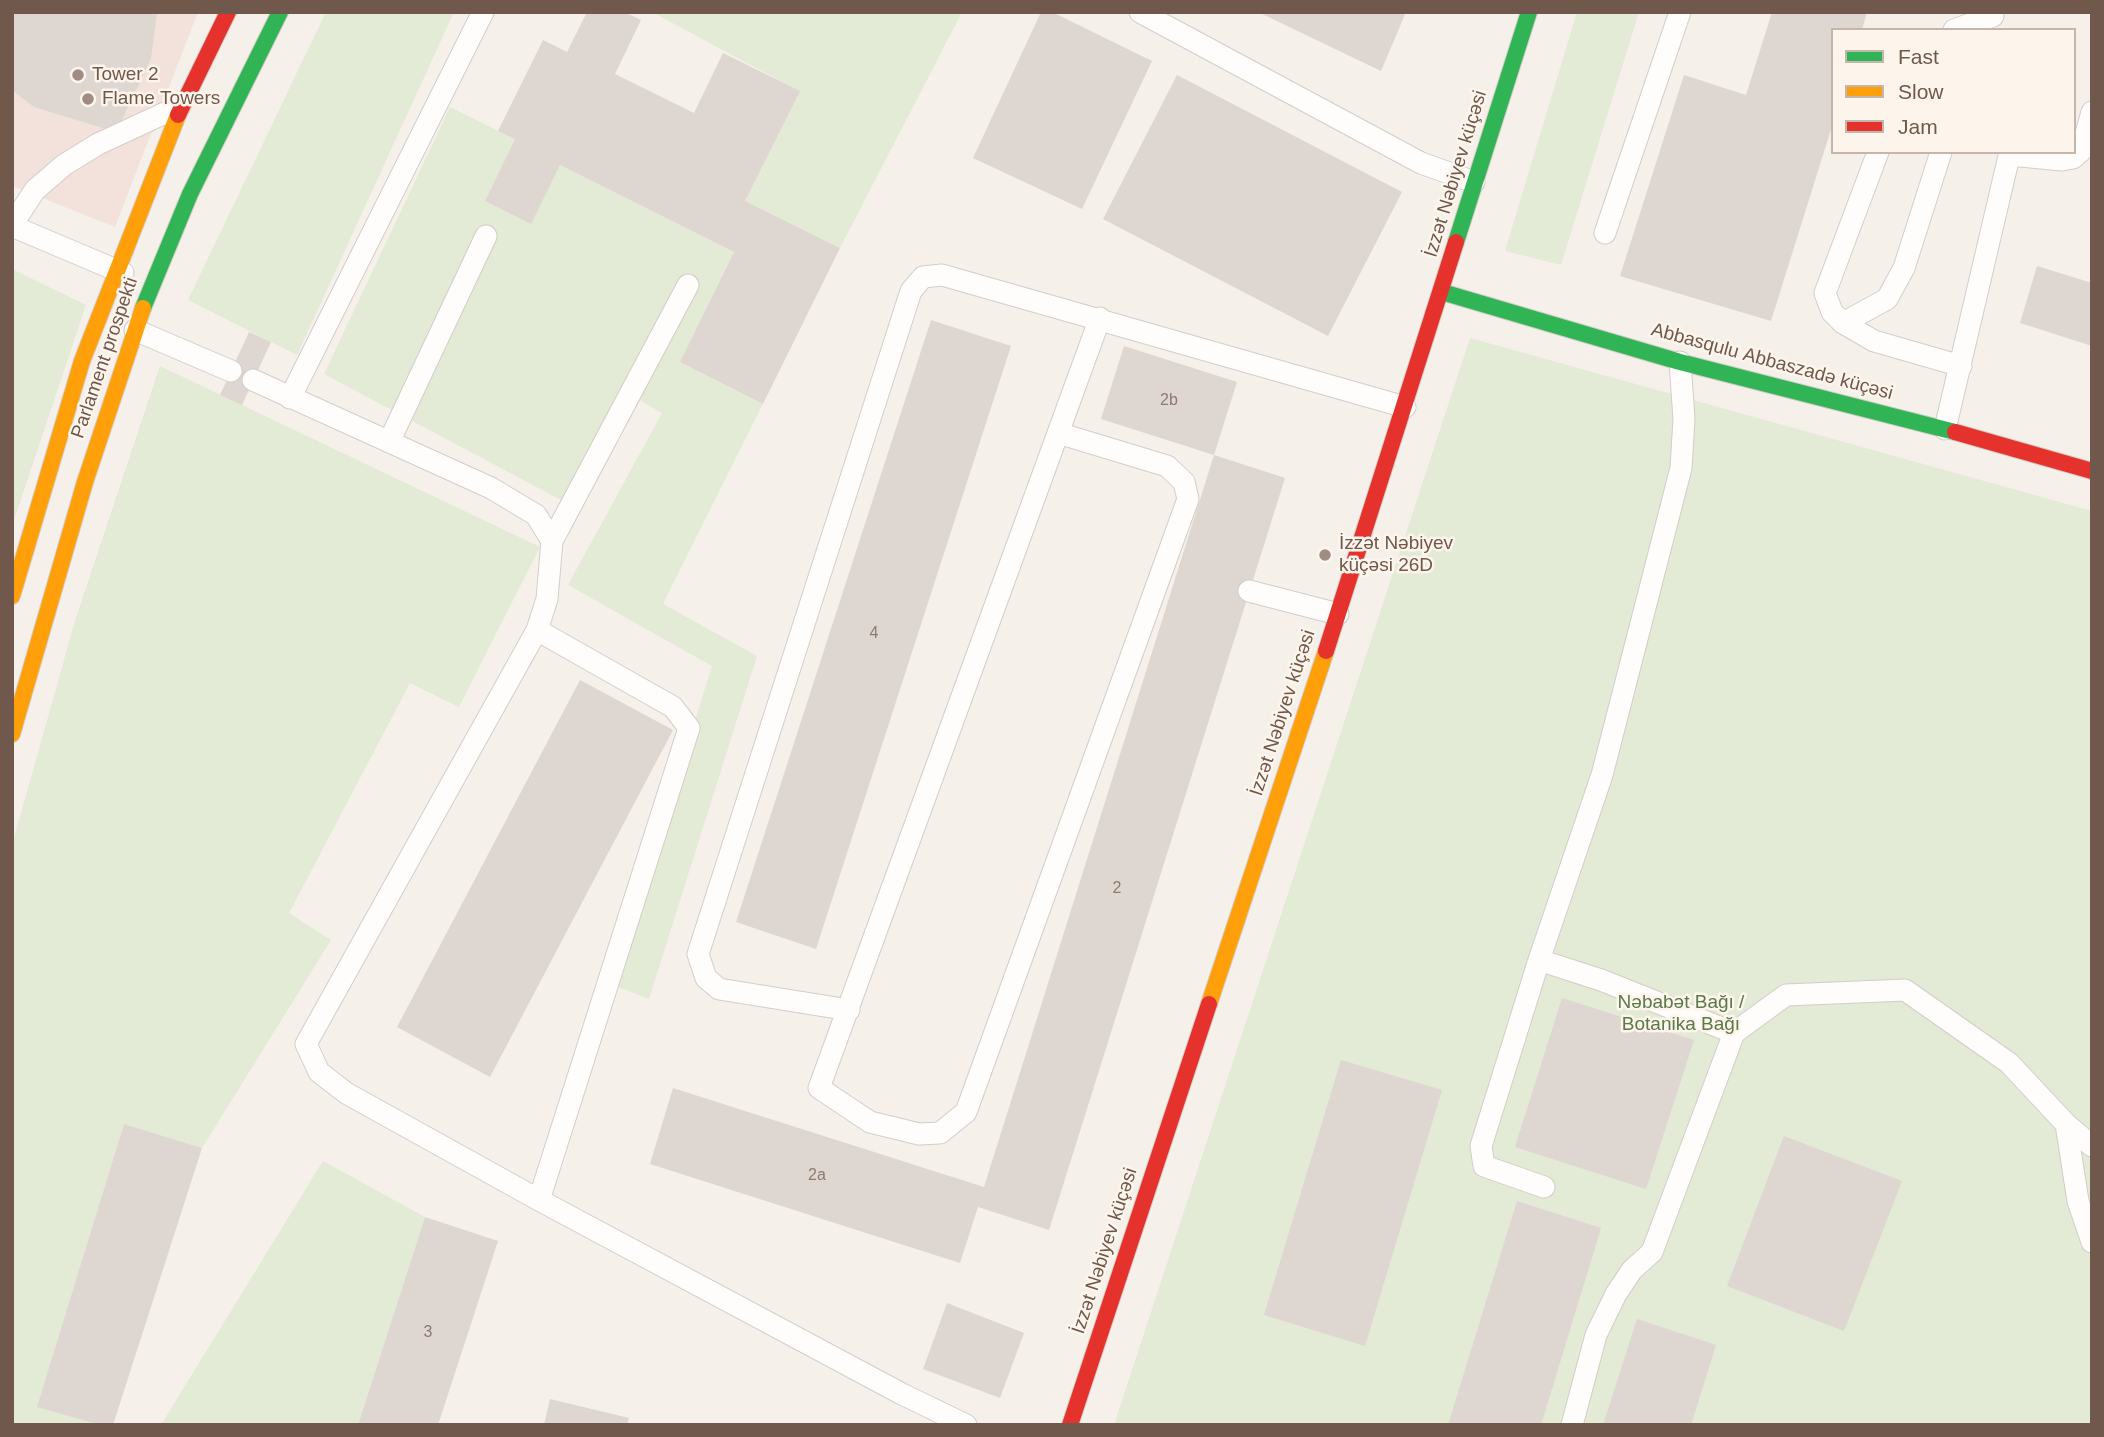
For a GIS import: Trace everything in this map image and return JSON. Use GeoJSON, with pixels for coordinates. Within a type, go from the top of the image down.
{"type":"FeatureCollection","features":[{"type":"Feature","properties":{"kind":"main road","name":"Parlament prospekti"},"geometry":{"type":"LineString","coordinates":[[12,596],[18,560],[82,361],[115,270],[182,105],[228,12]]}},
{"type":"Feature","properties":{"kind":"main road","name":"Parlament prospekti"},"geometry":{"type":"LineString","coordinates":[[12,734],[85,482],[151,285],[190,194],[280,12]]}},
{"type":"Feature","properties":{"kind":"main road","name":"İzzət Nəbiyev küçəsi"},"geometry":{"type":"LineString","coordinates":[[1070,1425],[1338,614],[1529,12]]}},
{"type":"Feature","properties":{"kind":"main road","name":"Abbasqulu Abbaszadə küçəsi"},"geometry":{"type":"LineString","coordinates":[[1442,292],[1680,362],[1945,429],[2092,471]]}},
{"type":"Feature","properties":{"kind":"lane"},"geometry":{"type":"LineString","coordinates":[[290,398],[483,12]]}},
{"type":"Feature","properties":{"kind":"lane"},"geometry":{"type":"LineString","coordinates":[[1140,12],[1421,163],[1474,182]]}},
{"type":"Feature","properties":{"kind":"lane"},"geometry":{"type":"LineString","coordinates":[[1605,233],[1680,12]]}},
{"type":"Feature","properties":{"kind":"lane"},"geometry":{"type":"LineString","coordinates":[[1961,28],[1994,19]]}},
{"type":"Feature","properties":{"kind":"lane"},"geometry":{"type":"LineString","coordinates":[[151,285],[12,225],[35,190],[64,165],[98,144],[182,105]]}},
{"type":"Feature","properties":{"kind":"lane"},"geometry":{"type":"LineString","coordinates":[[1945,429],[2010,154],[2062,160],[2073,158],[2081,151],[2092,112]]}},
{"type":"Feature","properties":{"kind":"lane"},"geometry":{"type":"LineString","coordinates":[[1877,154],[1825,293],[1832,312],[1843,323],[1874,341],[1961,366]]}},
{"type":"Feature","properties":{"kind":"lane"},"geometry":{"type":"LineString","coordinates":[[1843,323],[1887,299],[1893,289],[1905,268],[1940,154]]}},
{"type":"Feature","properties":{"kind":"lane"},"geometry":{"type":"LineString","coordinates":[[389,442],[486,236]]}},
{"type":"Feature","properties":{"kind":"lane"},"geometry":{"type":"LineString","coordinates":[[849,1010],[719,989],[706,978],[698,954],[911,291],[923,277],[942,275],[1405,407]]}},
{"type":"Feature","properties":{"kind":"lane"},"geometry":{"type":"LineString","coordinates":[[688,285],[552,541],[547,599],[537,631],[306,1044],[319,1072],[346,1093],[539,1200],[902,1394],[966,1425]]}},
{"type":"Feature","properties":{"kind":"lane"},"geometry":{"type":"LineString","coordinates":[[1058,433],[1167,467],[1184,482],[1188,499],[1170,571],[966,1112],[940,1133],[919,1134],[870,1122],[818,1088],[849,1010],[1058,433],[1100,318]]}},
{"type":"Feature","properties":{"kind":"lane"},"geometry":{"type":"LineString","coordinates":[[135,330],[232,371]]}},
{"type":"Feature","properties":{"kind":"lane"},"geometry":{"type":"LineString","coordinates":[[1544,1187],[1484,1166],[1481,1146],[1539,960],[1602,775],[1681,468],[1684,419],[1680,362]]}},
{"type":"Feature","properties":{"kind":"lane"},"geometry":{"type":"LineString","coordinates":[[253,380],[491,488],[536,515],[552,541]]}},
{"type":"Feature","properties":{"kind":"lane"},"geometry":{"type":"LineString","coordinates":[[1249,591],[1338,614]]}},
{"type":"Feature","properties":{"kind":"lane"},"geometry":{"type":"LineString","coordinates":[[537,631],[673,707],[689,728],[539,1200]]}},
{"type":"Feature","properties":{"kind":"lane"},"geometry":{"type":"LineString","coordinates":[[1539,960],[1734,1033]]}},
{"type":"Feature","properties":{"kind":"lane"},"geometry":{"type":"LineString","coordinates":[[1572,1425],[1596,1335],[1616,1294],[1632,1270],[1652,1252],[1734,1033],[1786,995],[1905,990],[2009,1063],[2066,1124],[2092,1146]]}},
{"type":"Feature","properties":{"kind":"lane"},"geometry":{"type":"LineString","coordinates":[[2066,1124],[2078,1201],[2092,1242]]}},
{"type":"Feature","properties":{"kind":"shaded area","name":"Flame Towers"},"geometry":{"type":"Polygon","coordinates":[[[12,12],[198,12],[115,227],[12,186],[12,12]]]}},
{"type":"Feature","properties":{"kind":"green space"},"geometry":{"type":"Polygon","coordinates":[[[326,12],[454,12],[297,355],[188,300],[326,12]]]}},
{"type":"Feature","properties":{"kind":"green space"},"geometry":{"type":"Polygon","coordinates":[[[652,12],[962,12],[840,248],[745,201],[799,91],[652,12]]]}},
{"type":"Feature","properties":{"kind":"green space"},"geometry":{"type":"Polygon","coordinates":[[[1577,12],[1639,12],[1561,265],[1505,251],[1577,12]]]}},
{"type":"Feature","properties":{"kind":"green space"},"geometry":{"type":"Polygon","coordinates":[[[450,107],[515,139],[485,201],[531,223],[560,165],[734,252],[680,362],[763,404],[663,604],[757,656],[649,999],[613,985],[712,666],[568,585],[662,413],[636,398],[576,508],[324,374],[450,107]]]}},
{"type":"Feature","properties":{"kind":"green space"},"geometry":{"type":"Polygon","coordinates":[[[12,269],[86,305],[12,526],[12,269]]]}},
{"type":"Feature","properties":{"kind":"green space","name":"Nəbabət Bağı / Botanika Bağı"},"geometry":{"type":"Polygon","coordinates":[[[1470,338],[2092,511],[2092,1425],[1114,1425],[1470,338]]]}},
{"type":"Feature","properties":{"kind":"green space"},"geometry":{"type":"Polygon","coordinates":[[[160,366],[540,547],[459,707],[410,683],[289,913],[331,940],[202,1148],[124,1124],[38,1407],[100,1425],[12,1425],[12,845],[75,621],[160,366]]]}},
{"type":"Feature","properties":{"kind":"green space"},"geometry":{"type":"Polygon","coordinates":[[[323,1161],[425,1217],[358,1425],[161,1425],[323,1161]]]}},
{"type":"Feature","properties":{"kind":"building","name":"Tower 2"},"geometry":{"type":"Polygon","coordinates":[[[12,12],[157,12],[151,59],[116,132],[34,107],[12,90],[12,12]]]}},
{"type":"Feature","properties":{"kind":"building"},"geometry":{"type":"Polygon","coordinates":[[[587,12],[625,12],[641,20],[615,74],[694,113],[723,53],[800,91],[745,201],[840,248],[763,404],[680,362],[734,252],[560,165],[531,224],[485,201],[515,139],[498,131],[543,40],[567,52],[587,12]]]}},
{"type":"Feature","properties":{"kind":"building"},"geometry":{"type":"Polygon","coordinates":[[[1041,12],[1052,12],[1152,61],[1082,209],[973,158],[1041,12]]]}},
{"type":"Feature","properties":{"kind":"building"},"geometry":{"type":"Polygon","coordinates":[[[1258,12],[1406,12],[1381,71],[1258,12]]]}},
{"type":"Feature","properties":{"kind":"building"},"geometry":{"type":"Polygon","coordinates":[[[1772,12],[1867,12],[1863,28],[1831,28],[1831,129],[1771,321],[1620,276],[1684,75],[1746,95],[1772,12]]]}},
{"type":"Feature","properties":{"kind":"building"},"geometry":{"type":"Polygon","coordinates":[[[1177,75],[1402,192],[1328,336],[1103,219],[1177,75]]]}},
{"type":"Feature","properties":{"kind":"building"},"geometry":{"type":"Polygon","coordinates":[[[2037,266],[2092,283],[2092,346],[2020,323],[2037,266]]]}},
{"type":"Feature","properties":{"kind":"building"},"geometry":{"type":"Polygon","coordinates":[[[931,320],[1011,346],[816,949],[736,922],[931,320]]]}},
{"type":"Feature","properties":{"kind":"building"},"geometry":{"type":"Polygon","coordinates":[[[249,332],[271,342],[242,405],[220,395],[249,332]]]}},
{"type":"Feature","properties":{"kind":"building"},"geometry":{"type":"Polygon","coordinates":[[[1124,346],[1237,382],[1214,455],[1101,419],[1124,346]]]}},
{"type":"Feature","properties":{"kind":"building"},"geometry":{"type":"Polygon","coordinates":[[[1214,455],[1285,478],[1049,1230],[978,1207],[960,1263],[650,1164],[673,1088],[984,1187],[1214,455]]]}},
{"type":"Feature","properties":{"kind":"building"},"geometry":{"type":"Polygon","coordinates":[[[580,680],[673,730],[490,1077],[397,1027],[580,680]]]}},
{"type":"Feature","properties":{"kind":"building"},"geometry":{"type":"Polygon","coordinates":[[[1562,998],[1694,1040],[1646,1189],[1515,1147],[1562,998]]]}},
{"type":"Feature","properties":{"kind":"building"},"geometry":{"type":"Polygon","coordinates":[[[1341,1060],[1442,1090],[1365,1346],[1264,1315],[1341,1060]]]}},
{"type":"Feature","properties":{"kind":"building"},"geometry":{"type":"Polygon","coordinates":[[[124,1124],[202,1148],[113,1425],[100,1425],[37,1407],[124,1124]]]}},
{"type":"Feature","properties":{"kind":"building"},"geometry":{"type":"Polygon","coordinates":[[[1784,1136],[1902,1181],[1844,1331],[1727,1286],[1784,1136]]]}},
{"type":"Feature","properties":{"kind":"building"},"geometry":{"type":"Polygon","coordinates":[[[1517,1201],[1601,1228],[1541,1425],[1448,1425],[1517,1201]]]}},
{"type":"Feature","properties":{"kind":"building"},"geometry":{"type":"Polygon","coordinates":[[[425,1217],[498,1241],[438,1425],[358,1425],[425,1217]]]}},
{"type":"Feature","properties":{"kind":"building"},"geometry":{"type":"Polygon","coordinates":[[[947,1303],[1024,1333],[1000,1398],[923,1369],[947,1303]]]}},
{"type":"Feature","properties":{"kind":"building"},"geometry":{"type":"Polygon","coordinates":[[[1637,1319],[1716,1345],[1691,1425],[1603,1425],[1637,1319]]]}},
{"type":"Feature","properties":{"kind":"building"},"geometry":{"type":"Polygon","coordinates":[[[550,1399],[629,1418],[627,1425],[544,1425],[550,1399]]]}},
{"type":"Feature","properties":{"kind":"traffic: fast"},"geometry":{"type":"LineString","coordinates":[[143,308],[190,194],[280,12]]}},
{"type":"Feature","properties":{"kind":"traffic: fast"},"geometry":{"type":"LineString","coordinates":[[1456,242],[1529,12]]}},
{"type":"Feature","properties":{"kind":"traffic: fast"},"geometry":{"type":"LineString","coordinates":[[1442,292],[1680,362],[1955,432]]}},
{"type":"Feature","properties":{"kind":"traffic: slow"},"geometry":{"type":"LineString","coordinates":[[12,596],[82,361],[178,115]]}},
{"type":"Feature","properties":{"kind":"traffic: slow"},"geometry":{"type":"LineString","coordinates":[[12,734],[85,482],[143,308]]}},
{"type":"Feature","properties":{"kind":"traffic: slow"},"geometry":{"type":"LineString","coordinates":[[1209,1004],[1326,651]]}},
{"type":"Feature","properties":{"kind":"traffic: jam"},"geometry":{"type":"LineString","coordinates":[[178,115],[228,12]]}},
{"type":"Feature","properties":{"kind":"traffic: jam"},"geometry":{"type":"LineString","coordinates":[[1326,651],[1456,242]]}},
{"type":"Feature","properties":{"kind":"traffic: jam"},"geometry":{"type":"LineString","coordinates":[[1955,432],[2092,471]]}},
{"type":"Feature","properties":{"kind":"traffic: jam"},"geometry":{"type":"LineString","coordinates":[[1070,1425],[1209,1004]]}},
{"type":"Feature","properties":{"kind":"place","name":"Tower 2"},"geometry":{"type":"Point","coordinates":[78,75]}},
{"type":"Feature","properties":{"kind":"place","name":"Flame Towers"},"geometry":{"type":"Point","coordinates":[88,99]}},
{"type":"Feature","properties":{"kind":"place","name":"İzzət Nəbiyev küçəsi 26D"},"geometry":{"type":"Point","coordinates":[1325,555]}}]}
